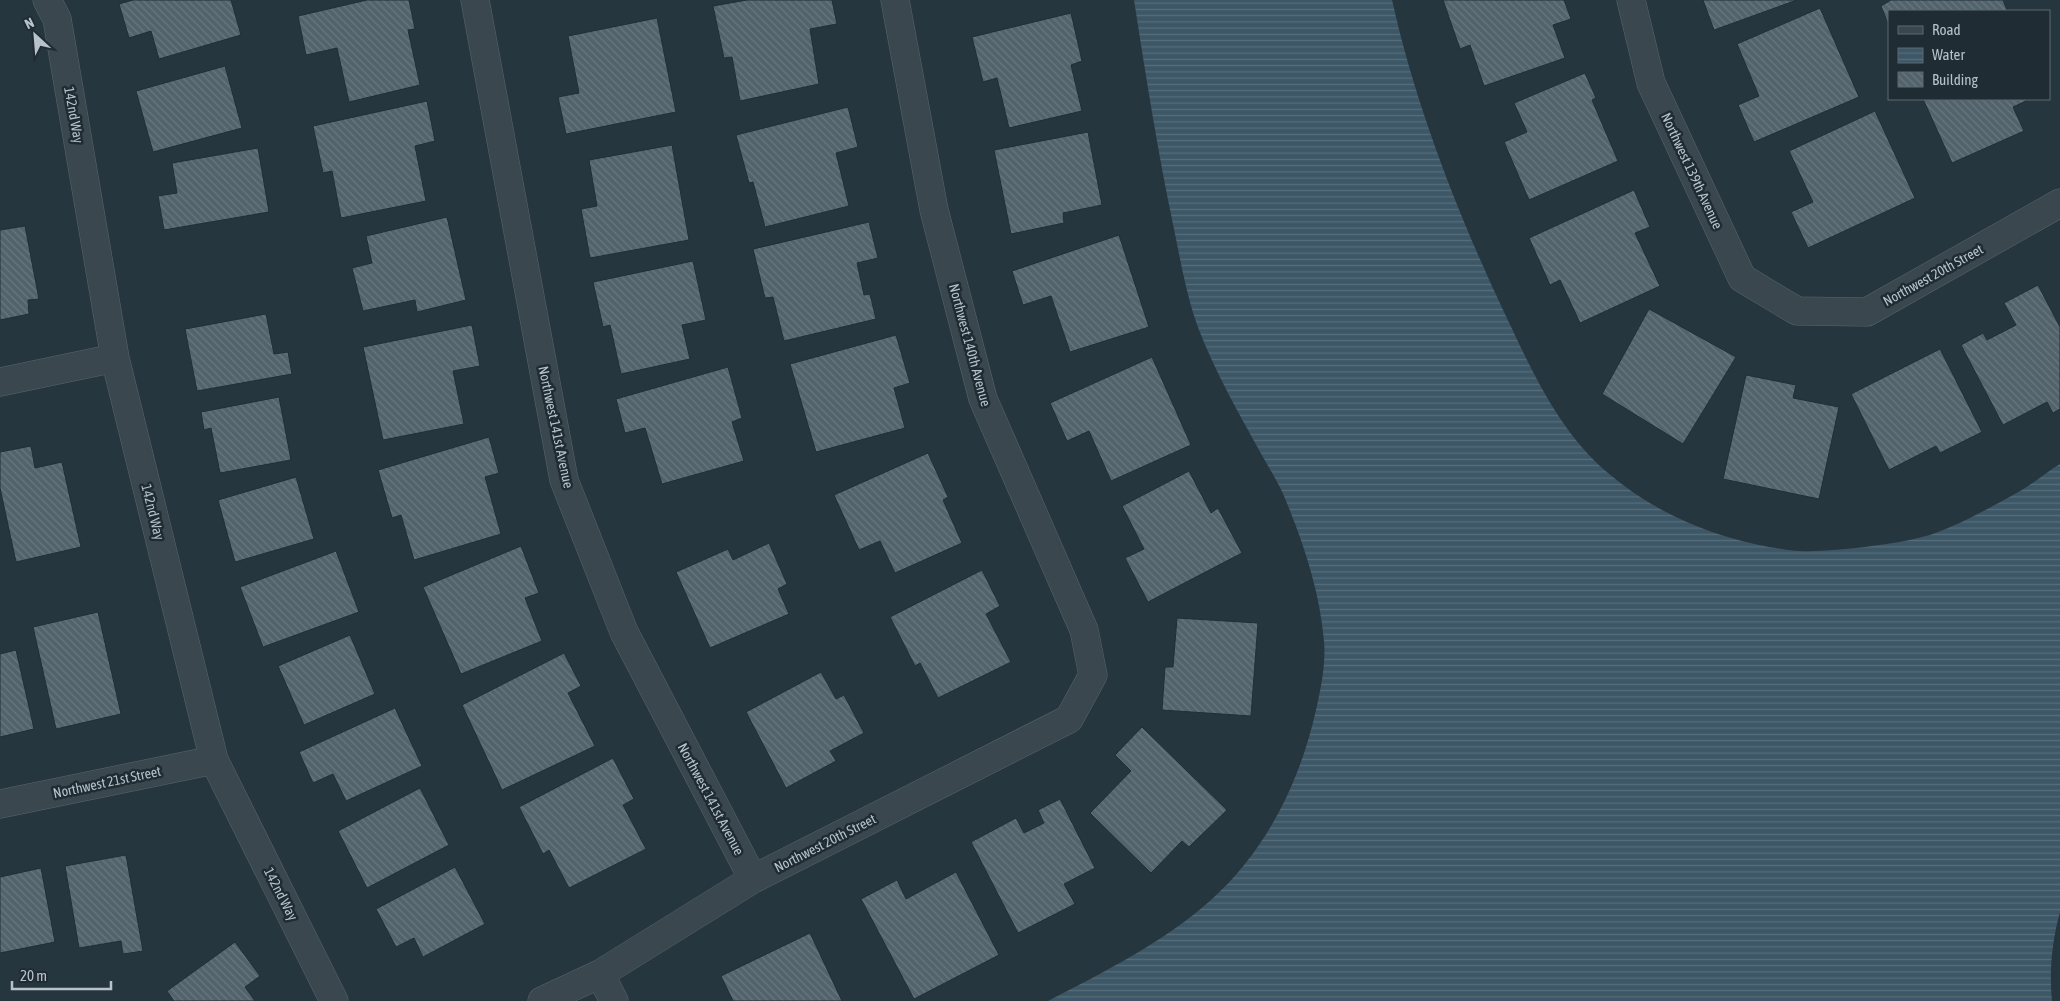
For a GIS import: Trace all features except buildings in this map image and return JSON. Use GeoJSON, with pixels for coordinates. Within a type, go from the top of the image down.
{"type":"FeatureCollection","features":[{"type":"Feature","properties":{"kind":"street","name":"142nd Way"},"geometry":{"type":"LineString","coordinates":[[47,0],[57,18],[115,358],[214,760],[334,1001]]}},
{"type":"Feature","properties":{"kind":"street","name":"Northwest 141st Avenue"},"geometry":{"type":"LineString","coordinates":[[475,0],[564,480],[624,632],[753,879]]}},
{"type":"Feature","properties":{"kind":"street","name":"Northwest 140th Avenue"},"geometry":{"type":"LineString","coordinates":[[895,0],[934,210],[983,399],[1084,630],[1094,675]]}},
{"type":"Feature","properties":{"kind":"street","name":"Northwest 139th Avenue"},"geometry":{"type":"LineString","coordinates":[[1632,0],[1651,83],[1742,278],[1797,311]]}},
{"type":"Feature","properties":{"kind":"street","name":"Northwest 20th Street"},"geometry":{"type":"LineString","coordinates":[[1797,311],[1867,312],[2060,203]]}},
{"type":"Feature","properties":{"kind":"street"},"geometry":{"type":"LineString","coordinates":[[0,382],[115,358]]}},
{"type":"Feature","properties":{"kind":"street","name":"Northwest 20th Street"},"geometry":{"type":"LineString","coordinates":[[542,1001],[600,974],[753,879],[1068,719],[1094,675]]}},
{"type":"Feature","properties":{"kind":"street","name":"Northwest 21st Street"},"geometry":{"type":"LineString","coordinates":[[0,804],[214,760]]}},
{"type":"Feature","properties":{"kind":"street"},"geometry":{"type":"LineString","coordinates":[[600,974],[614,1001]]}},
{"type":"Feature","properties":{"kind":"water"},"geometry":{"type":"Polygon","coordinates":[[[1134,0],[1392,0],[1413,80],[1439,159],[1470,236],[1514,334],[1536,377],[1561,419],[1591,457],[1625,487],[1663,511],[1704,529],[1769,547],[1792,551],[1807,551],[1865,547],[1922,537],[1954,526],[2022,490],[2060,464],[2060,912],[2052,956],[2052,1001],[1048,1001],[1154,943],[1193,915],[1231,881],[1264,837],[1290,789],[1309,737],[1324,667],[1324,641],[1319,604],[1310,567],[1298,531],[1281,490],[1212,361],[1191,306],[1163,172],[1134,0]]]}}]}
